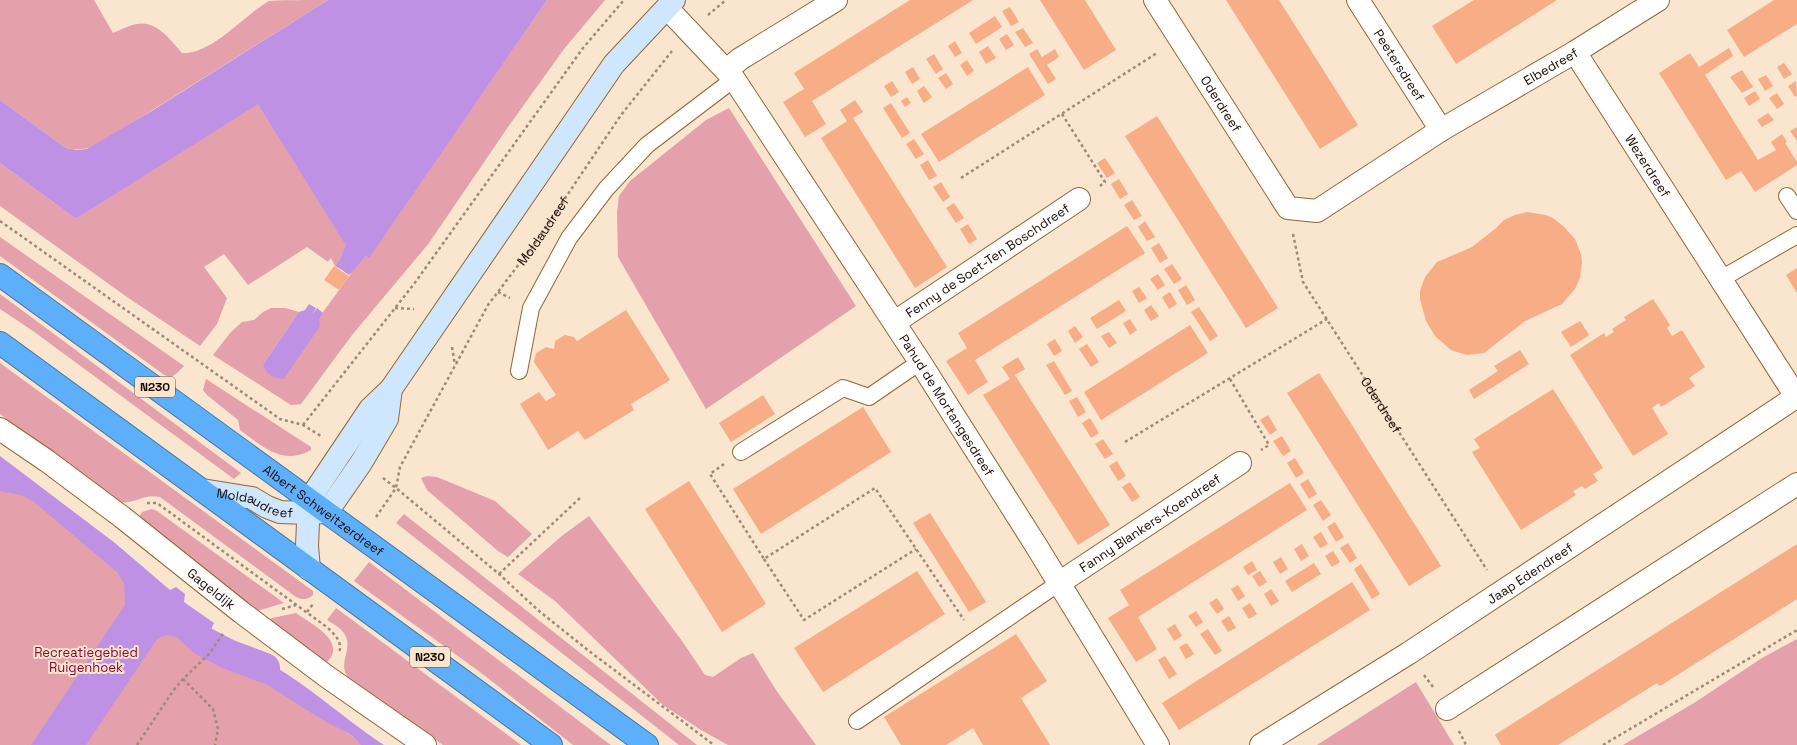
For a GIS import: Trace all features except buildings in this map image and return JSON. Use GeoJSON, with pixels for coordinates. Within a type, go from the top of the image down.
{"type":"FeatureCollection","features":[{"type":"Feature","properties":{"kind":"highway","name":"Albert Schweitzerdreef"},"geometry":{"type":"LineString","coordinates":[[0,275],[314,508],[647,745]]}},
{"type":"Feature","properties":{"kind":"highway","name":"N230"},"geometry":{"type":"LineString","coordinates":[[0,343],[551,745]]}},
{"type":"Feature","properties":{"kind":"street"},"geometry":{"type":"LineString","coordinates":[[730,74],[740,59],[836,0]]}},
{"type":"Feature","properties":{"kind":"street","name":"Oderdreef"},"geometry":{"type":"LineString","coordinates":[[1155,0],[1288,208]]}},
{"type":"Feature","properties":{"kind":"street","name":"Peetersdreef"},"geometry":{"type":"LineString","coordinates":[[1358,0],[1440,130]]}},
{"type":"Feature","properties":{"kind":"street","name":"Elbedreef"},"geometry":{"type":"LineString","coordinates":[[1440,130],[1576,52],[1658,0]]}},
{"type":"Feature","properties":{"kind":"street","name":"Pahud de Mortangesdreef"},"geometry":{"type":"LineString","coordinates":[[670,4],[688,32],[730,74],[895,322],[1059,583],[1158,745]]}},
{"type":"Feature","properties":{"kind":"street"},"geometry":{"type":"LineString","coordinates":[[314,508],[358,467],[387,419],[391,389],[614,64],[670,4]]}},
{"type":"Feature","properties":{"kind":"street","name":"Wezerdreef"},"geometry":{"type":"LineString","coordinates":[[1576,52],[1797,398]]}},
{"type":"Feature","properties":{"kind":"street"},"geometry":{"type":"LineString","coordinates":[[1288,208],[1317,211],[1440,130]]}},
{"type":"Feature","properties":{"kind":"street","name":"Fenny de Soet-Ten Boschdreef"},"geometry":{"type":"LineString","coordinates":[[895,322],[1079,199]]}},
{"type":"Feature","properties":{"kind":"street","name":"Jaap Edendreef"},"geometry":{"type":"LineString","coordinates":[[1261,745],[1409,653],[1797,398]]}},
{"type":"Feature","properties":{"kind":"street","name":"Gageldijk"},"geometry":{"type":"LineString","coordinates":[[0,429],[47,461],[122,517],[241,612],[326,676],[425,745]]}},
{"type":"Feature","properties":{"kind":"street","name":"Fanny Blankers-Koendreef"},"geometry":{"type":"LineString","coordinates":[[1059,583],[1240,463]]}},
{"type":"Feature","properties":{"kind":"street"},"geometry":{"type":"LineString","coordinates":[[1447,709],[1797,484]]}},
{"type":"Feature","properties":{"kind":"street","name":"Moldaudreef"},"geometry":{"type":"LineString","coordinates":[[202,490],[252,498],[267,507],[280,512],[314,508],[307,546],[309,569]]}},
{"type":"Feature","properties":{"kind":"lane"},"geometry":{"type":"LineString","coordinates":[[520,371],[531,308],[569,238],[606,189],[647,145],[730,74]]}},
{"type":"Feature","properties":{"kind":"lane"},"geometry":{"type":"LineString","coordinates":[[1788,196],[1797,211]]}},
{"type":"Feature","properties":{"kind":"lane"},"geometry":{"type":"LineString","coordinates":[[1721,279],[1797,235]]}},
{"type":"Feature","properties":{"kind":"lane"},"geometry":{"type":"LineString","coordinates":[[741,452],[843,388],[869,397],[920,362]]}},
{"type":"Feature","properties":{"kind":"lane"},"geometry":{"type":"LineString","coordinates":[[856,720],[1059,583]]}},
{"type":"Feature","properties":{"kind":"path"},"geometry":{"type":"LineString","coordinates":[[303,425],[414,284],[583,48],[624,0]]}},
{"type":"Feature","properties":{"kind":"path","name":"Moldaudreef"},"geometry":{"type":"LineString","coordinates":[[396,488],[400,467],[488,305],[535,243],[621,115],[688,32],[726,0]]}},
{"type":"Feature","properties":{"kind":"path"},"geometry":{"type":"LineString","coordinates":[[961,178],[1180,39]]}},
{"type":"Feature","properties":{"kind":"path"},"geometry":{"type":"LineString","coordinates":[[1062,114],[1105,182],[1079,199]]}},
{"type":"Feature","properties":{"kind":"path","name":"Oderdreef"},"geometry":{"type":"LineString","coordinates":[[1288,208],[1303,282],[1501,592]]}},
{"type":"Feature","properties":{"kind":"path"},"geometry":{"type":"LineString","coordinates":[[1125,442],[1327,319]]}},
{"type":"Feature","properties":{"kind":"path"},"geometry":{"type":"LineString","coordinates":[[1230,379],[1269,445],[1240,463]]}},
{"type":"Feature","properties":{"kind":"path"},"geometry":{"type":"LineString","coordinates":[[741,452],[710,474],[804,620],[916,549]]}},
{"type":"Feature","properties":{"kind":"path"},"geometry":{"type":"LineString","coordinates":[[764,559],[875,488],[977,639]]}},
{"type":"Feature","properties":{"kind":"path"},"geometry":{"type":"LineString","coordinates":[[499,574],[581,497]]}},
{"type":"Feature","properties":{"kind":"path"},"geometry":{"type":"LineString","coordinates":[[122,517],[131,508],[143,502],[157,503],[328,628],[339,640],[341,648],[326,676]]}},
{"type":"Feature","properties":{"kind":"path"},"geometry":{"type":"LineString","coordinates":[[1603,745],[1797,630]]}},
{"type":"Feature","properties":{"kind":"path"},"geometry":{"type":"LineString","coordinates":[[137,745],[183,679],[210,653],[218,641]]}},
{"type":"Feature","properties":{"kind":"path"},"geometry":{"type":"LineString","coordinates":[[183,679],[212,709],[218,729],[215,745]]}},
{"type":"Feature","properties":{"kind":"green space"},"geometry":{"type":"Polygon","coordinates":[[[0,0],[94,0],[113,33],[128,26],[144,24],[150,25],[162,32],[182,53],[193,52],[205,48],[269,1],[328,0],[95,146],[77,149],[66,148],[0,100],[0,0]]]}},
{"type":"Feature","properties":{"kind":"green space"},"geometry":{"type":"Polygon","coordinates":[[[547,0],[605,0],[564,49],[508,127],[429,243],[352,335],[301,404],[291,405],[213,355],[230,333],[242,322],[254,320],[263,312],[271,308],[285,308],[299,312],[263,365],[318,319],[350,275],[353,268],[366,256],[369,257],[547,0]]]}},
{"type":"Feature","properties":{"kind":"green space"},"geometry":{"type":"Polygon","coordinates":[[[258,103],[346,243],[340,259],[335,266],[331,258],[328,262],[307,247],[248,285],[224,254],[204,267],[227,298],[217,324],[200,346],[127,297],[0,206],[0,163],[76,219],[258,103]]]}},
{"type":"Feature","properties":{"kind":"green space"},"geometry":{"type":"Polygon","coordinates":[[[729,108],[856,306],[706,409],[618,257],[617,212],[619,196],[630,181],[706,120],[729,108]]]}},
{"type":"Feature","properties":{"kind":"green space"},"geometry":{"type":"Polygon","coordinates":[[[0,237],[184,366],[172,376],[166,376],[163,374],[0,256],[0,237]]]}},
{"type":"Feature","properties":{"kind":"green space"},"geometry":{"type":"Polygon","coordinates":[[[0,294],[241,473],[234,479],[33,331],[0,309],[0,294]]]}},
{"type":"Feature","properties":{"kind":"green space"},"geometry":{"type":"Polygon","coordinates":[[[0,363],[313,591],[313,595],[305,599],[296,597],[160,497],[154,496],[129,502],[119,502],[0,414],[0,363]]]}},
{"type":"Feature","properties":{"kind":"green space"},"geometry":{"type":"Polygon","coordinates":[[[206,379],[311,447],[311,450],[291,456],[282,455],[265,448],[256,442],[240,430],[238,420],[203,390],[206,379]]]}},
{"type":"Feature","properties":{"kind":"green space","name":"Recreatiegebied Ruigenhoek"},"geometry":{"type":"Polygon","coordinates":[[[0,471],[87,534],[169,622],[279,687],[365,745],[0,745],[0,471]]]}},
{"type":"Feature","properties":{"kind":"green space"},"geometry":{"type":"Polygon","coordinates":[[[427,476],[437,477],[495,501],[532,534],[508,557],[498,551],[427,490],[421,478],[427,476]]]}},
{"type":"Feature","properties":{"kind":"green space"},"geometry":{"type":"Polygon","coordinates":[[[152,509],[157,511],[284,603],[257,611],[139,517],[142,512],[152,509]]]}},
{"type":"Feature","properties":{"kind":"green space"},"geometry":{"type":"Polygon","coordinates":[[[404,514],[697,745],[679,745],[396,523],[404,514]]]}},
{"type":"Feature","properties":{"kind":"green space"},"geometry":{"type":"Polygon","coordinates":[[[589,516],[682,641],[705,675],[713,677],[741,658],[753,653],[776,690],[816,745],[728,745],[701,730],[663,705],[555,601],[518,574],[563,535],[589,516]]]}},
{"type":"Feature","properties":{"kind":"green space"},"geometry":{"type":"Polygon","coordinates":[[[369,562],[611,745],[573,745],[480,672],[354,581],[369,562]]]}},
{"type":"Feature","properties":{"kind":"green space"},"geometry":{"type":"Polygon","coordinates":[[[336,608],[521,745],[443,745],[349,678],[344,667],[347,649],[346,637],[339,628],[327,620],[336,608]]]}},
{"type":"Feature","properties":{"kind":"green space"},"geometry":{"type":"Polygon","coordinates":[[[296,613],[318,628],[331,641],[333,648],[332,655],[326,663],[269,620],[296,613]]]}},
{"type":"Feature","properties":{"kind":"green space"},"geometry":{"type":"Polygon","coordinates":[[[1797,639],[1797,745],[1623,745],[1694,703],[1762,658],[1797,639]]]}},
{"type":"Feature","properties":{"kind":"green space"},"geometry":{"type":"Polygon","coordinates":[[[1416,682],[1454,745],[1317,745],[1416,682]]]}},
{"type":"Feature","properties":{"kind":"shaded area"},"geometry":{"type":"Polygon","coordinates":[[[328,0],[547,0],[369,258],[366,256],[349,275],[335,266],[340,259],[346,243],[345,244],[258,104],[76,219],[0,163],[0,100],[66,148],[77,150],[87,149],[150,112],[328,0]]]}},
{"type":"Feature","properties":{"kind":"shaded area"},"geometry":{"type":"Polygon","coordinates":[[[309,304],[316,308],[312,315],[317,308],[323,313],[319,319],[320,326],[284,379],[274,377],[266,371],[263,365],[299,312],[305,310],[309,304]]]}},
{"type":"Feature","properties":{"kind":"shaded area"},"geometry":{"type":"Polygon","coordinates":[[[0,456],[115,543],[170,590],[176,587],[185,594],[184,602],[214,623],[208,636],[200,647],[174,636],[166,635],[157,639],[86,745],[31,745],[125,605],[124,584],[118,573],[33,501],[21,495],[0,491],[0,456]]]}},
{"type":"Feature","properties":{"kind":"shaded area"},"geometry":{"type":"Polygon","coordinates":[[[229,645],[271,664],[290,676],[384,745],[361,745],[348,733],[325,721],[224,658],[229,645]]]}},
{"type":"Feature","properties":{"kind":"waterway"},"geometry":{"type":"LineString","coordinates":[[173,613],[203,641],[228,654],[265,668]]}}]}
